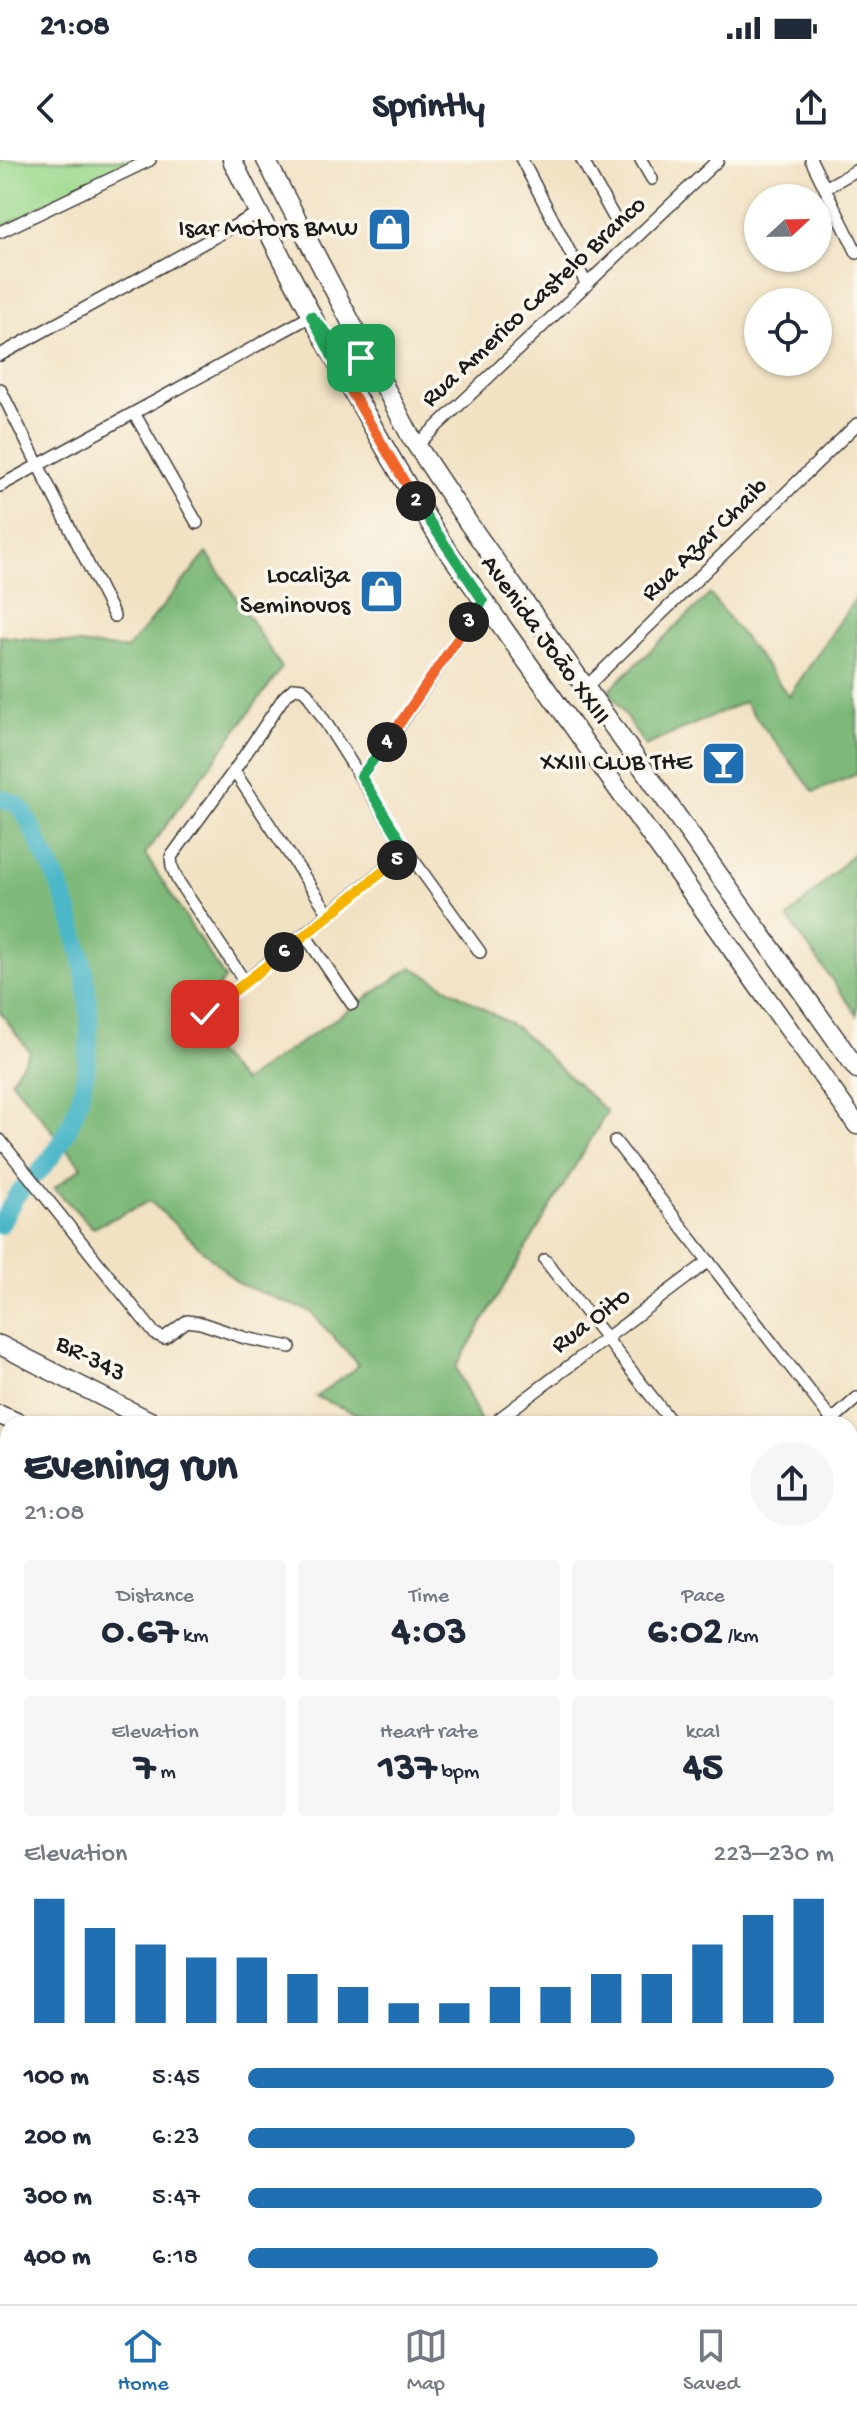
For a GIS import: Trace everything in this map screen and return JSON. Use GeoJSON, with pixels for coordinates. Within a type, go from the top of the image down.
{"type":"FeatureCollection","features":[{"type":"Feature","properties":{"kind":"main road","name":"Avenida João XXIII"},"geometry":{"type":"LineString","coordinates":[[232,160],[362,410],[441,541],[857,1125]]}},
{"type":"Feature","properties":{"kind":"main road","name":"Avenida João XXIII"},"geometry":{"type":"LineString","coordinates":[[266,160],[414,441],[469,524],[857,1069]]}},
{"type":"Feature","properties":{"kind":"main road"},"geometry":{"type":"LineString","coordinates":[[311,316],[333,340],[345,362],[360,361],[363,347]]}},
{"type":"Feature","properties":{"kind":"main road"},"geometry":{"type":"LineString","coordinates":[[362,410],[367,397],[376,395],[414,441]]}},
{"type":"Feature","properties":{"kind":"main road"},"geometry":{"type":"LineString","coordinates":[[618,789],[648,810],[656,808],[664,799]]}},
{"type":"Feature","properties":{"kind":"main road","name":"BR-343"},"geometry":{"type":"LineString","coordinates":[[0,1345],[140,1416]]}},
{"type":"Feature","properties":{"kind":"street"},"geometry":{"type":"LineString","coordinates":[[0,232],[150,160]]}},
{"type":"Feature","properties":{"kind":"street"},"geometry":{"type":"LineString","coordinates":[[522,160],[587,285]]}},
{"type":"Feature","properties":{"kind":"street"},"geometry":{"type":"LineString","coordinates":[[582,160],[616,221]]}},
{"type":"Feature","properties":{"kind":"street"},"geometry":{"type":"LineString","coordinates":[[641,160],[652,179]]}},
{"type":"Feature","properties":{"kind":"street","name":"Rua Americo Castelo Branco"},"geometry":{"type":"LineString","coordinates":[[414,441],[587,285],[718,160]]}},
{"type":"Feature","properties":{"kind":"street"},"geometry":{"type":"LineString","coordinates":[[811,160],[823,184]]}},
{"type":"Feature","properties":{"kind":"street"},"geometry":{"type":"LineString","coordinates":[[832,184],[857,170]]}},
{"type":"Feature","properties":{"kind":"street"},"geometry":{"type":"LineString","coordinates":[[832,202],[857,253]]}},
{"type":"Feature","properties":{"kind":"street"},"geometry":{"type":"LineString","coordinates":[[0,355],[258,213]]}},
{"type":"Feature","properties":{"kind":"street"},"geometry":{"type":"LineString","coordinates":[[0,486],[311,316]]}},
{"type":"Feature","properties":{"kind":"street"},"geometry":{"type":"LineString","coordinates":[[0,389],[114,616]]}},
{"type":"Feature","properties":{"kind":"street"},"geometry":{"type":"LineString","coordinates":[[134,413],[197,523]]}},
{"type":"Feature","properties":{"kind":"street","name":"Rua Azar Chaib"},"geometry":{"type":"LineString","coordinates":[[585,688],[857,424]]}},
{"type":"Feature","properties":{"kind":"street"},"geometry":{"type":"LineString","coordinates":[[361,776],[395,732],[483,601]]}},
{"type":"Feature","properties":{"kind":"street"},"geometry":{"type":"LineString","coordinates":[[245,982],[178,881],[171,857],[284,697],[291,690],[300,688],[307,693],[407,851],[480,952]]}},
{"type":"Feature","properties":{"kind":"street"},"geometry":{"type":"LineString","coordinates":[[234,771],[329,914]]}},
{"type":"Feature","properties":{"kind":"street"},"geometry":{"type":"LineString","coordinates":[[205,1014],[407,851]]}},
{"type":"Feature","properties":{"kind":"street"},"geometry":{"type":"LineString","coordinates":[[305,935],[352,1004]]}},
{"type":"Feature","properties":{"kind":"street"},"geometry":{"type":"LineString","coordinates":[[0,1140],[155,1334],[164,1338],[187,1321],[290,1347]]}},
{"type":"Feature","properties":{"kind":"street"},"geometry":{"type":"LineString","coordinates":[[615,1141],[825,1416]]}},
{"type":"Feature","properties":{"kind":"street"},"geometry":{"type":"LineString","coordinates":[[545,1260],[667,1416]]}},
{"type":"Feature","properties":{"kind":"street","name":"Rua Oito"},"geometry":{"type":"LineString","coordinates":[[503,1416],[709,1261]]}},
{"type":"Feature","properties":{"kind":"street"},"geometry":{"type":"LineString","coordinates":[[837,1416],[857,1398]]}},
{"type":"Feature","properties":{"kind":"green space"},"geometry":{"type":"Polygon","coordinates":[[[0,160],[134,160],[0,228],[0,160]]]}},
{"type":"Feature","properties":{"kind":"green space"},"geometry":{"type":"Polygon","coordinates":[[[207,553],[282,668],[145,854],[225,979],[188,1022],[242,1082],[412,967],[517,1028],[607,1112],[456,1367],[478,1416],[362,1416],[316,1397],[359,1365],[311,1312],[239,1284],[150,1201],[93,1228],[54,1188],[82,1167],[11,1080],[30,1052],[0,1012],[0,636],[127,649],[207,553]]]}},
{"type":"Feature","properties":{"kind":"green space"},"geometry":{"type":"Polygon","coordinates":[[[710,594],[789,696],[857,596],[857,774],[814,792],[744,702],[645,746],[609,690],[710,594]]]}},
{"type":"Feature","properties":{"kind":"green space"},"geometry":{"type":"Polygon","coordinates":[[[857,850],[857,1015],[788,918],[857,850]]]}},
{"type":"Feature","properties":{"kind":"waterway"},"geometry":{"type":"LineString","coordinates":[[0,798],[17,805],[24,813],[61,890],[75,931],[89,1017],[87,1060],[79,1101],[62,1140],[37,1174]]}},
{"type":"Feature","properties":{"kind":"waterway"},"geometry":{"type":"LineString","coordinates":[[0,1225],[26,1185]]}},
{"type":"Feature","properties":{"kind":"place","name":"Isar Motors BMW"},"geometry":{"type":"Point","coordinates":[389,230]}},
{"type":"Feature","properties":{"kind":"place","name":"Localiza Seminovos"},"geometry":{"type":"Point","coordinates":[381,592]}},
{"type":"Feature","properties":{"kind":"place","name":"XXIII CLUB THE"},"geometry":{"type":"Point","coordinates":[723,764]}},
{"type":"Feature","properties":{"kind":"route"},"geometry":{"type":"LineString","coordinates":[[205,1014],[407,851],[361,776],[395,732],[483,601],[387,455],[311,316],[326,330],[345,362],[356,363],[361,358]]}}]}
